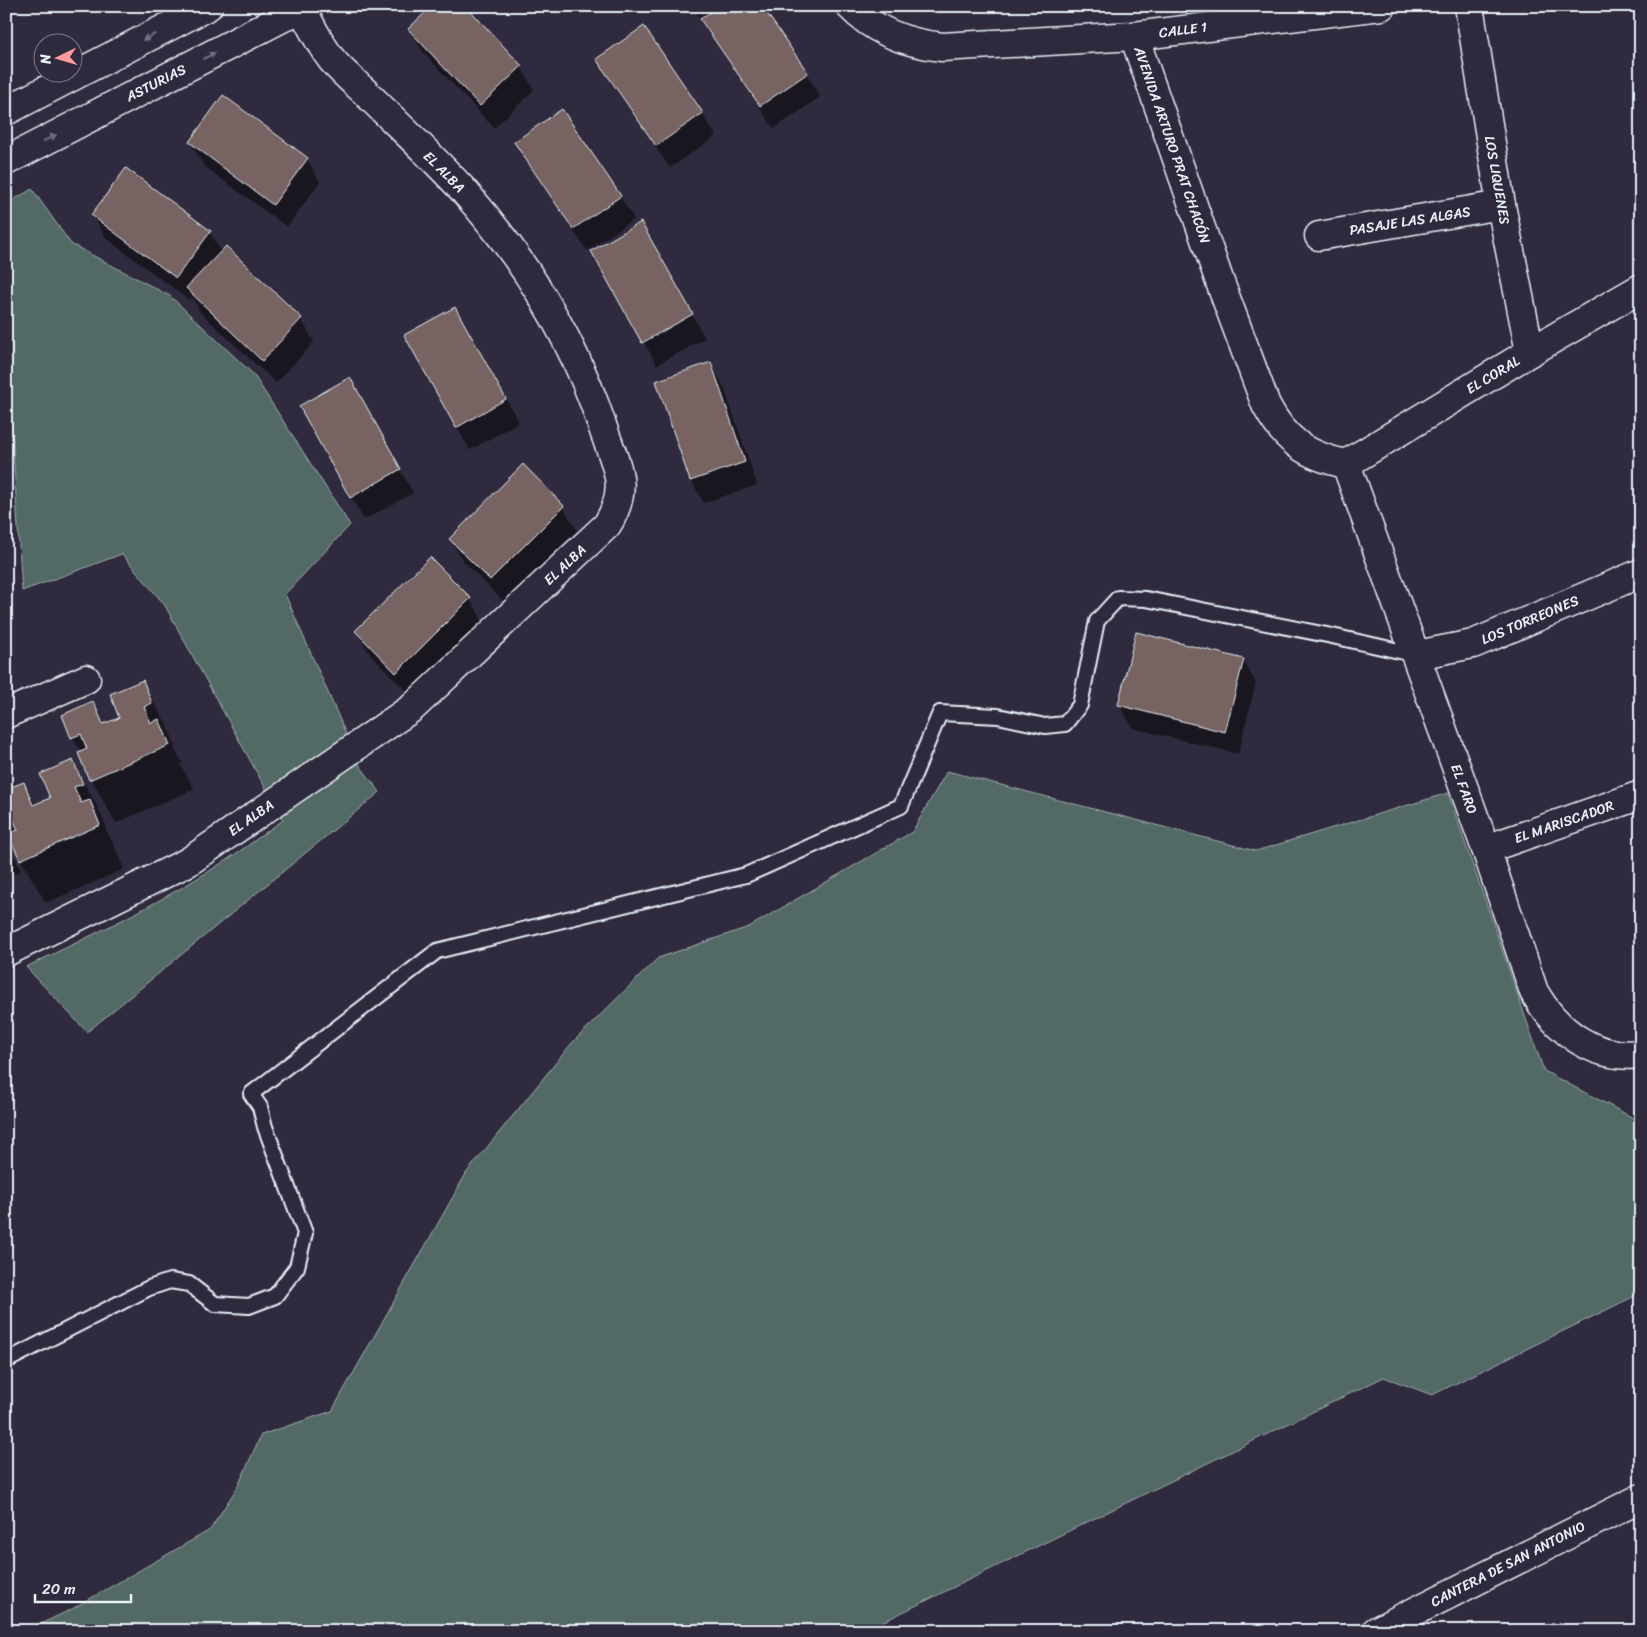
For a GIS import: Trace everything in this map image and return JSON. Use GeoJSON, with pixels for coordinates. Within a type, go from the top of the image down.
{"type":"FeatureCollection","features":[{"type":"Feature","properties":{"kind":"street"},"geometry":{"type":"LineString","coordinates":[[6,111],[208,6]]}},
{"type":"Feature","properties":{"kind":"street","name":"AVENIDA ARTURO PRAT CHACÓN"},"geometry":{"type":"LineString","coordinates":[[850,6],[858,15],[877,28],[919,45],[942,47],[1134,36],[1221,285],[1266,406],[1284,433],[1296,444],[1311,454],[1346,464]]}},
{"type":"Feature","properties":{"kind":"street","name":"CALLE 1"},"geometry":{"type":"LineString","coordinates":[[1134,36],[1381,6]]}},
{"type":"Feature","properties":{"kind":"street","name":"LOS LIQUENES"},"geometry":{"type":"LineString","coordinates":[[1470,6],[1500,206],[1530,352]]}},
{"type":"Feature","properties":{"kind":"street","name":"ASTURIAS"},"geometry":{"type":"LineString","coordinates":[[6,161],[303,7]]}},
{"type":"Feature","properties":{"kind":"street","name":"EL ALBA"},"geometry":{"type":"LineString","coordinates":[[6,952],[188,862],[412,708],[607,525],[616,510],[620,493],[620,479],[597,408],[558,322],[530,276],[498,232],[463,190],[332,59],[303,7]]}},
{"type":"Feature","properties":{"kind":"street","name":"PASAJE LAS ALGAS"},"geometry":{"type":"LineString","coordinates":[[1319,236],[1500,206]]}},
{"type":"Feature","properties":{"kind":"street","name":"EL CORAL"},"geometry":{"type":"LineString","coordinates":[[1346,464],[1530,352],[1641,288]]}},
{"type":"Feature","properties":{"kind":"street","name":"EL FARO"},"geometry":{"type":"LineString","coordinates":[[1346,464],[1417,655],[1486,849],[1534,992],[1544,1010],[1558,1026],[1575,1038],[1594,1048],[1613,1053],[1641,1054]]}},
{"type":"Feature","properties":{"kind":"street","name":"LOS TORREONES"},"geometry":{"type":"LineString","coordinates":[[1417,655],[1473,644],[1641,573]]}},
{"type":"Feature","properties":{"kind":"street"},"geometry":{"type":"LineString","coordinates":[[6,714],[86,679]]}},
{"type":"Feature","properties":{"kind":"street","name":"EL MARISCADOR"},"geometry":{"type":"LineString","coordinates":[[1486,849],[1641,795]]}},
{"type":"Feature","properties":{"kind":"street","name":"CANTERA DE SAN ANTONIO"},"geometry":{"type":"LineString","coordinates":[[1376,1631],[1641,1498]]}},
{"type":"Feature","properties":{"kind":"lane"},"geometry":{"type":"LineString","coordinates":[[6,1361],[149,1288],[170,1281],[189,1284],[215,1304],[249,1306],[275,1296],[298,1267],[305,1233],[265,1127],[260,1107],[251,1094],[437,951],[746,875],[901,806],[940,713],[998,716],[1044,726],[1065,724],[1080,705],[1097,621],[1118,598],[1146,599],[1417,655]]}},
{"type":"Feature","properties":{"kind":"green space"},"geometry":{"type":"Polygon","coordinates":[[[32,189],[71,244],[170,296],[253,374],[350,525],[285,594],[360,766],[380,792],[87,1032],[26,967],[158,901],[240,851],[283,820],[164,604],[122,554],[22,591],[6,338],[6,204],[32,189]]]}},
{"type":"Feature","properties":{"kind":"green space"},"geometry":{"type":"Polygon","coordinates":[[[947,771],[1256,851],[1448,793],[1544,1071],[1641,1122],[1641,1293],[1432,1395],[1384,1377],[864,1631],[26,1631],[72,1609],[210,1530],[238,1486],[261,1435],[332,1411],[467,1172],[572,1043],[658,958],[749,927],[912,832],[947,771]]]}},
{"type":"Feature","properties":{"kind":"building"},"geometry":{"type":"Polygon","coordinates":[[[432,6],[466,6],[522,66],[480,106],[408,29],[432,6]]]}},
{"type":"Feature","properties":{"kind":"building"},"geometry":{"type":"Polygon","coordinates":[[[719,6],[762,6],[808,73],[760,106],[700,19],[719,6]]]}},
{"type":"Feature","properties":{"kind":"building"},"geometry":{"type":"Polygon","coordinates":[[[644,26],[703,113],[656,146],[596,59],[644,26]]]}},
{"type":"Feature","properties":{"kind":"building"},"geometry":{"type":"Polygon","coordinates":[[[223,95],[308,158],[273,205],[189,142],[223,95]]]}},
{"type":"Feature","properties":{"kind":"building"},"geometry":{"type":"Polygon","coordinates":[[[562,109],[621,196],[573,229],[514,142],[562,109]]]}},
{"type":"Feature","properties":{"kind":"building"},"geometry":{"type":"Polygon","coordinates":[[[126,168],[211,231],[176,278],[91,215],[126,168]]]}},
{"type":"Feature","properties":{"kind":"building"},"geometry":{"type":"Polygon","coordinates":[[[641,222],[693,314],[642,343],[591,251],[641,222]]]}},
{"type":"Feature","properties":{"kind":"building"},"geometry":{"type":"Polygon","coordinates":[[[226,246],[302,318],[262,361],[186,288],[226,246]]]}},
{"type":"Feature","properties":{"kind":"building"},"geometry":{"type":"Polygon","coordinates":[[[455,307],[506,399],[456,428],[404,335],[455,307]]]}},
{"type":"Feature","properties":{"kind":"building"},"geometry":{"type":"Polygon","coordinates":[[[711,362],[745,462],[690,481],[656,381],[711,362]]]}},
{"type":"Feature","properties":{"kind":"building"},"geometry":{"type":"Polygon","coordinates":[[[350,377],[401,469],[350,498],[299,406],[350,377]]]}},
{"type":"Feature","properties":{"kind":"building"},"geometry":{"type":"Polygon","coordinates":[[[523,464],[564,506],[490,580],[449,539],[523,464]]]}},
{"type":"Feature","properties":{"kind":"building"},"geometry":{"type":"Polygon","coordinates":[[[430,557],[471,598],[396,673],[355,631],[430,557]]]}},
{"type":"Feature","properties":{"kind":"building"},"geometry":{"type":"Polygon","coordinates":[[[1136,632],[1244,659],[1225,732],[1118,705],[1136,632]]]}},
{"type":"Feature","properties":{"kind":"building"},"geometry":{"type":"Polygon","coordinates":[[[143,680],[152,703],[144,707],[151,723],[159,719],[170,745],[89,780],[78,753],[87,749],[81,734],[71,738],[62,715],[93,701],[103,724],[119,718],[110,694],[143,680]]]}},
{"type":"Feature","properties":{"kind":"building"},"geometry":{"type":"Polygon","coordinates":[[[73,760],[83,784],[74,787],[81,803],[90,800],[100,825],[20,860],[8,834],[18,830],[11,815],[6,817],[6,789],[24,782],[33,805],[50,798],[40,774],[73,760]]]}}]}
